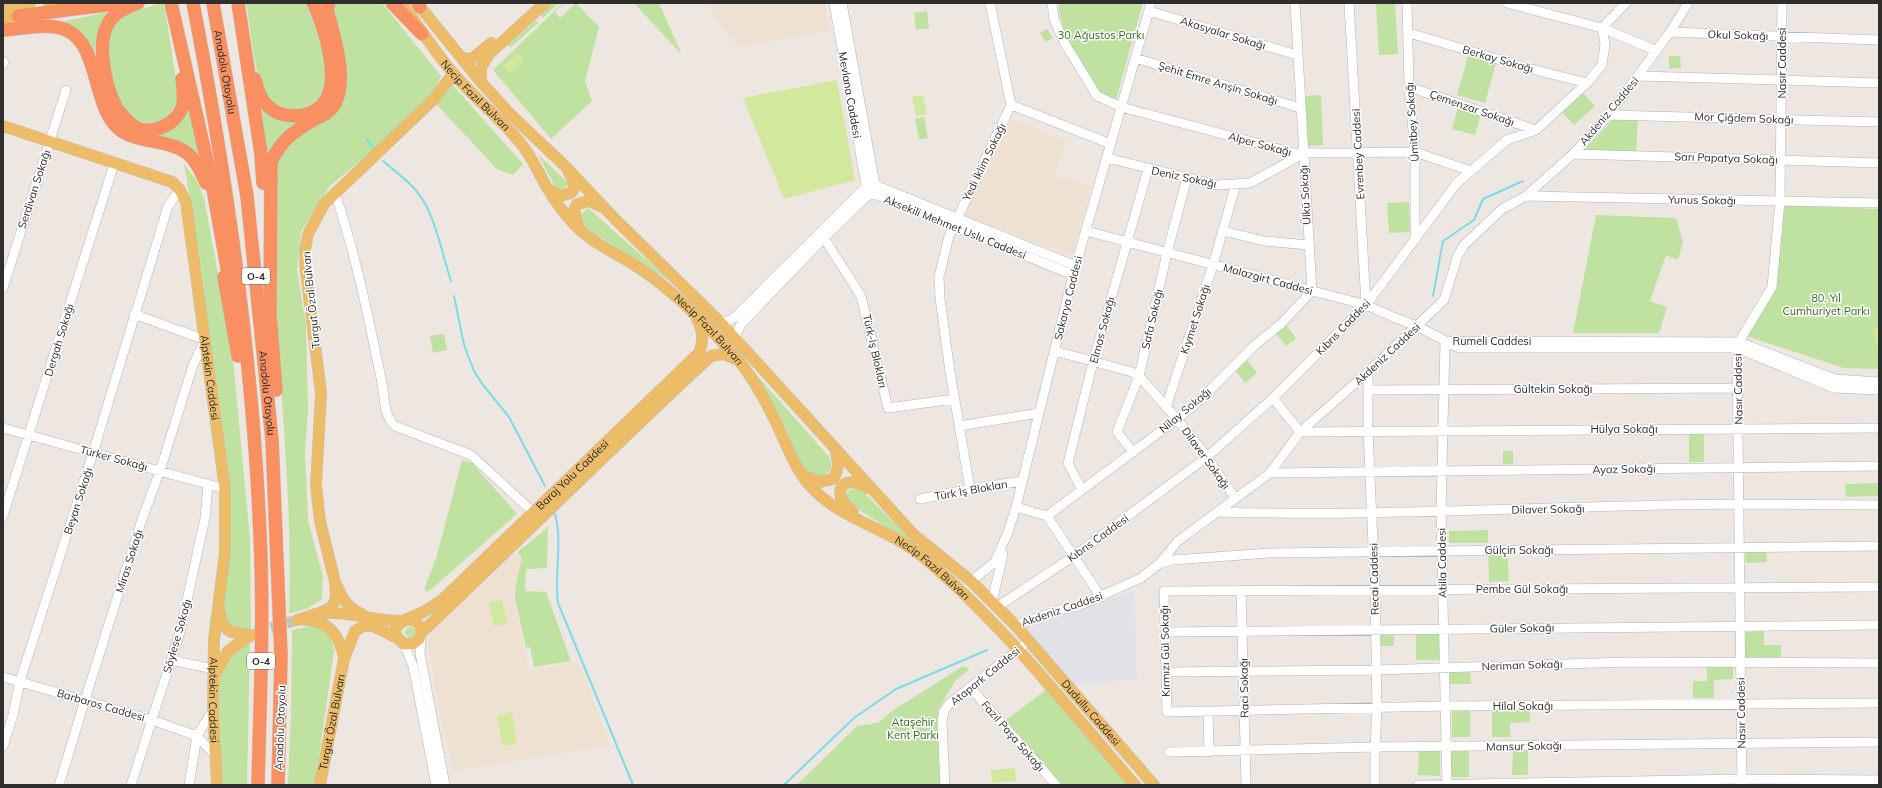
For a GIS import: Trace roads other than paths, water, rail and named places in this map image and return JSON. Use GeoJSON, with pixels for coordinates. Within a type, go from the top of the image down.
{"type":"FeatureCollection","features":[{"type":"Feature","properties":{"kind":"highway"},"geometry":{"type":"LineString","coordinates":[[18,16],[122,3]]}},
{"type":"Feature","properties":{"kind":"highway"},"geometry":{"type":"LineString","coordinates":[[138,3],[125,8],[111,18],[104,35],[102,56],[107,82],[116,107],[133,126],[149,130],[162,127],[174,120],[180,112],[183,103],[182,72],[172,8]]}},
{"type":"Feature","properties":{"kind":"highway"},"geometry":{"type":"LineString","coordinates":[[238,3],[257,88],[266,104],[275,112],[286,116],[296,116],[307,114],[319,107],[326,98],[331,82],[330,62],[318,13],[313,3]]}},
{"type":"Feature","properties":{"kind":"highway"},"geometry":{"type":"LineString","coordinates":[[238,3],[261,154],[280,448],[278,551]]}},
{"type":"Feature","properties":{"kind":"highway"},"geometry":{"type":"LineString","coordinates":[[270,291],[271,162],[282,141],[291,133],[330,111],[336,99],[340,83],[338,53],[327,10],[329,3]]}},
{"type":"Feature","properties":{"kind":"highway"},"geometry":{"type":"LineString","coordinates":[[392,3],[422,34]]}},
{"type":"Feature","properties":{"kind":"highway","name":"Anadolu Otoyolu"},"geometry":{"type":"LineString","coordinates":[[213,4],[247,196],[272,440],[282,656],[278,785]]}},
{"type":"Feature","properties":{"kind":"highway","name":"Anadolu Otoyolu"},"geometry":{"type":"LineString","coordinates":[[194,6],[229,207],[253,421],[260,537],[261,655],[258,785]]}},
{"type":"Feature","properties":{"kind":"highway"},"geometry":{"type":"LineString","coordinates":[[172,8],[212,183],[229,279],[260,537]]}},
{"type":"Feature","properties":{"kind":"highway"},"geometry":{"type":"LineString","coordinates":[[3,30],[46,26],[66,30],[79,40],[89,57],[103,105],[115,125],[123,132],[136,138],[170,145],[188,153],[200,169],[208,188],[241,370]]}},
{"type":"Feature","properties":{"kind":"main road"},"geometry":{"type":"LineString","coordinates":[[3,11],[30,3]]}},
{"type":"Feature","properties":{"kind":"main road"},"geometry":{"type":"LineString","coordinates":[[3,21],[65,3]]}},
{"type":"Feature","properties":{"kind":"main road"},"geometry":{"type":"LineString","coordinates":[[464,59],[473,58],[482,52],[537,3]]}},
{"type":"Feature","properties":{"kind":"main road"},"geometry":{"type":"LineString","coordinates":[[481,82],[481,68],[489,54],[545,3]]}},
{"type":"Feature","properties":{"kind":"main road","name":"Necip Fazıl Bulvarı"},"geometry":{"type":"LineString","coordinates":[[411,5],[422,34],[453,74],[518,139],[532,157],[546,187],[580,230],[599,244],[640,268],[674,293],[692,310],[739,361],[752,378],[768,406],[802,475],[820,496],[919,554],[952,582],[1018,649]]}},
{"type":"Feature","properties":{"kind":"main road","name":"Necip Fazıl Bulvarı"},"geometry":{"type":"LineString","coordinates":[[411,5],[464,59],[481,82],[509,113],[565,166],[605,208],[719,321],[914,535],[971,581],[995,604],[1029,641]]}},
{"type":"Feature","properties":{"kind":"main road","name":"Turgut Özal Bulvarı"},"geometry":{"type":"LineString","coordinates":[[335,582],[320,521],[316,484],[321,394],[305,264],[305,249],[308,234],[315,218],[324,204],[434,99],[453,74]]}},
{"type":"Feature","properties":{"kind":"main road"},"geometry":{"type":"LineString","coordinates":[[3,126],[172,182],[180,190]]}},
{"type":"Feature","properties":{"kind":"main road"},"geometry":{"type":"LineString","coordinates":[[546,187],[560,196],[571,193],[574,189],[572,177],[565,166]]}},
{"type":"Feature","properties":{"kind":"main road","name":"Alptekin Caddesi"},"geometry":{"type":"LineString","coordinates":[[180,190],[186,202],[190,224],[225,489],[225,552],[214,639],[214,710],[217,785]]}},
{"type":"Feature","properties":{"kind":"main road"},"geometry":{"type":"LineString","coordinates":[[580,230],[574,210],[577,204],[589,201],[605,208]]}},
{"type":"Feature","properties":{"kind":"main road","name":"Baraj Yolu Caddesi"},"geometry":{"type":"LineString","coordinates":[[401,642],[414,643],[511,548],[699,353],[703,343],[702,330],[692,310]]}},
{"type":"Feature","properties":{"kind":"main road","name":"Baraj Yolu Caddesi"},"geometry":{"type":"LineString","coordinates":[[404,620],[423,612],[442,601],[534,513],[629,426],[711,356],[723,354],[739,361]]}},
{"type":"Feature","properties":{"kind":"main road"},"geometry":{"type":"LineString","coordinates":[[802,475],[820,482],[833,479],[838,471],[839,464],[835,447]]}},
{"type":"Feature","properties":{"kind":"main road"},"geometry":{"type":"LineString","coordinates":[[866,523],[843,502],[840,492],[842,486],[847,483],[858,482],[877,496]]}},
{"type":"Feature","properties":{"kind":"main road"},"geometry":{"type":"LineString","coordinates":[[335,582],[336,598],[332,608],[297,620],[309,620],[327,625],[338,638],[342,646],[344,660]]}},
{"type":"Feature","properties":{"kind":"main road"},"geometry":{"type":"LineString","coordinates":[[335,582],[343,600],[351,609],[370,618]]}},
{"type":"Feature","properties":{"kind":"main road"},"geometry":{"type":"LineString","coordinates":[[214,673],[228,651],[252,635],[232,633],[226,629],[221,620],[220,613],[221,590]]}},
{"type":"Feature","properties":{"kind":"main road"},"geometry":{"type":"LineString","coordinates":[[320,613],[416,621],[419,624],[422,634]]}},
{"type":"Feature","properties":{"kind":"main road"},"geometry":{"type":"LineString","coordinates":[[401,642],[396,631],[404,620]]}},
{"type":"Feature","properties":{"kind":"main road"},"geometry":{"type":"LineString","coordinates":[[344,660],[355,631],[363,626],[373,626],[401,642]]}},
{"type":"Feature","properties":{"kind":"main road","name":"Dudullu Caddesi"},"geometry":{"type":"LineString","coordinates":[[1029,641],[1154,785]]}},
{"type":"Feature","properties":{"kind":"main road","name":"Dudullu Caddesi"},"geometry":{"type":"LineString","coordinates":[[1018,649],[1135,785]]}},
{"type":"Feature","properties":{"kind":"main road","name":"Turgut Özal Bulvarı"},"geometry":{"type":"LineString","coordinates":[[320,785],[344,660]]}},
{"type":"Feature","properties":{"kind":"street","name":"Mevlana Caddesi"},"geometry":{"type":"LineString","coordinates":[[834,3],[871,189]]}},
{"type":"Feature","properties":{"kind":"street","name":"Mevlana Caddesi"},"geometry":{"type":"LineString","coordinates":[[842,3],[871,189]]}},
{"type":"Feature","properties":{"kind":"street"},"geometry":{"type":"LineString","coordinates":[[990,3],[1011,105],[1111,144]]}},
{"type":"Feature","properties":{"kind":"street","name":"Alper Sokağı"},"geometry":{"type":"LineString","coordinates":[[1052,3],[1054,19],[1064,42],[1097,96],[1121,108],[1294,153],[1415,152],[1471,171]]}},
{"type":"Feature","properties":{"kind":"street","name":"Ülkü Sokağı"},"geometry":{"type":"LineString","coordinates":[[1295,3],[1308,245],[1312,291]]}},
{"type":"Feature","properties":{"kind":"street","name":"Evrenbey Caddesi"},"geometry":{"type":"LineString","coordinates":[[1349,3],[1366,305]]}},
{"type":"Feature","properties":{"kind":"street","name":"Ümitbey Sokağı"},"geometry":{"type":"LineString","coordinates":[[1407,3],[1409,33],[1409,87],[1415,152],[1415,240]]}},
{"type":"Feature","properties":{"kind":"street"},"geometry":{"type":"LineString","coordinates":[[1507,3],[1602,28],[1657,51]]}},
{"type":"Feature","properties":{"kind":"street"},"geometry":{"type":"LineString","coordinates":[[1602,28],[1626,3]]}},
{"type":"Feature","properties":{"kind":"street","name":"Akdeniz Caddesi"},"geometry":{"type":"LineString","coordinates":[[1015,625],[1069,607],[1076,607],[1141,578],[1160,563],[1178,541],[1270,473],[1300,432],[1368,372],[1444,300],[1458,255],[1464,245],[1502,209],[1526,196],[1573,154],[1609,115],[1657,51],[1688,3]]}},
{"type":"Feature","properties":{"kind":"street","name":"Nasır Caddesi"},"geometry":{"type":"LineString","coordinates":[[1742,782],[1738,345],[1772,287],[1780,201],[1782,3]]}},
{"type":"Feature","properties":{"kind":"street","name":"Sakarya Caddesi"},"geometry":{"type":"LineString","coordinates":[[971,581],[995,562],[1008,532],[1016,507],[1074,271],[1150,7]]}},
{"type":"Feature","properties":{"kind":"street","name":"Akasyalar Sokağı"},"geometry":{"type":"LineString","coordinates":[[1150,7],[1297,55]]}},
{"type":"Feature","properties":{"kind":"street","name":"Kıbrıs Caddesi"},"geometry":{"type":"LineString","coordinates":[[995,604],[1074,556],[1207,457],[1273,398],[1366,305],[1457,183],[1507,140],[1536,130],[1587,83],[1602,65],[1605,44],[1602,28]]}},
{"type":"Feature","properties":{"kind":"street","name":"Okul Sokağı"},"geometry":{"type":"LineString","coordinates":[[1670,32],[1879,40]]}},
{"type":"Feature","properties":{"kind":"street","name":"Berkay Sokağı"},"geometry":{"type":"LineString","coordinates":[[1409,33],[1524,67],[1587,83]]}},
{"type":"Feature","properties":{"kind":"street","name":"Şehit Emre Anşin Sokağı"},"geometry":{"type":"LineString","coordinates":[[1135,58],[1300,108]]}},
{"type":"Feature","properties":{"kind":"street"},"geometry":{"type":"LineString","coordinates":[[1639,76],[1879,83]]}},
{"type":"Feature","properties":{"kind":"street","name":"Çemenzar Sokağı"},"geometry":{"type":"LineString","coordinates":[[1409,87],[1536,130]]}},
{"type":"Feature","properties":{"kind":"street","name":"Serdivan Sokağı"},"geometry":{"type":"LineString","coordinates":[[3,288],[66,90]]}},
{"type":"Feature","properties":{"kind":"street","name":"Yedi İklim Sokağı"},"geometry":{"type":"LineString","coordinates":[[955,222],[1011,105]]}},
{"type":"Feature","properties":{"kind":"street","name":"Mor Çiğdem Sokağı"},"geometry":{"type":"LineString","coordinates":[[1609,115],[1879,122]]}},
{"type":"Feature","properties":{"kind":"street","name":"Deniz Sokağı"},"geometry":{"type":"LineString","coordinates":[[1107,158],[1217,185],[1250,183],[1303,154]]}},
{"type":"Feature","properties":{"kind":"street","name":"Sarı Papatya Sokağı"},"geometry":{"type":"LineString","coordinates":[[1573,154],[1879,163]]}},
{"type":"Feature","properties":{"kind":"street","name":"Dergah Sokağı"},"geometry":{"type":"LineString","coordinates":[[3,516],[114,164]]}},
{"type":"Feature","properties":{"kind":"street","name":"Elmas Sokağı"},"geometry":{"type":"LineString","coordinates":[[1082,490],[1068,463],[1094,362],[1148,169]]}},
{"type":"Feature","properties":{"kind":"street","name":"Safa Sokağı"},"geometry":{"type":"LineString","coordinates":[[1133,452],[1117,432],[1139,376],[1167,252],[1187,178]]}},
{"type":"Feature","properties":{"kind":"street","name":"Kıymet Sokağı"},"geometry":{"type":"LineString","coordinates":[[1166,407],[1213,265],[1236,184]]}},
{"type":"Feature","properties":{"kind":"street","name":"Aksekili Mehmet Uslu Caddesi"},"geometry":{"type":"LineString","coordinates":[[739,343],[736,336],[741,324],[864,199],[871,189],[1074,271]]}},
{"type":"Feature","properties":{"kind":"street"},"geometry":{"type":"LineString","coordinates":[[719,321],[728,321],[734,318],[871,189]]}},
{"type":"Feature","properties":{"kind":"street","name":"Beyan Sokağı"},"geometry":{"type":"LineString","coordinates":[[3,746],[13,715],[20,681],[93,452],[168,206],[180,190]]}},
{"type":"Feature","properties":{"kind":"street"},"geometry":{"type":"LineString","coordinates":[[335,193],[345,223],[381,378],[386,414],[395,426],[471,455],[534,513]]}},
{"type":"Feature","properties":{"kind":"street","name":"Yunus Sokağı"},"geometry":{"type":"LineString","coordinates":[[1526,196],[1879,203]]}},
{"type":"Feature","properties":{"kind":"street"},"geometry":{"type":"LineString","coordinates":[[955,222],[941,269],[939,286],[954,399],[970,488]]}},
{"type":"Feature","properties":{"kind":"street","name":"Malazgirt Caddesi"},"geometry":{"type":"LineString","coordinates":[[1086,231],[1366,305],[1417,326],[1445,341]]}},
{"type":"Feature","properties":{"kind":"street"},"geometry":{"type":"LineString","coordinates":[[1223,231],[1264,241],[1308,245]]}},
{"type":"Feature","properties":{"kind":"street","name":"Türk-İş Blokları"},"geometry":{"type":"LineString","coordinates":[[824,238],[861,296],[888,408],[954,399]]}},
{"type":"Feature","properties":{"kind":"street","name":"Nilay Sokağı"},"geometry":{"type":"LineString","coordinates":[[1047,516],[1177,419],[1200,400],[1255,345],[1280,324],[1312,291]]}},
{"type":"Feature","properties":{"kind":"street"},"geometry":{"type":"LineString","coordinates":[[134,314],[205,340]]}},
{"type":"Feature","properties":{"kind":"street","name":"Miras Sokağı"},"geometry":{"type":"LineString","coordinates":[[59,785],[84,700],[142,519],[160,471],[193,365],[205,340]]}},
{"type":"Feature","properties":{"kind":"street","name":"Rumeli Caddesi"},"geometry":{"type":"LineString","coordinates":[[1445,341],[1459,348],[1738,345],[1835,379],[1879,382]]}},
{"type":"Feature","properties":{"kind":"street","name":"Atilla Caddesi"},"geometry":{"type":"LineString","coordinates":[[1445,341],[1441,511],[1447,785]]}},
{"type":"Feature","properties":{"kind":"street","name":"Rumeli Caddesi"},"geometry":{"type":"LineString","coordinates":[[1738,345],[1834,388],[1879,390]]}},
{"type":"Feature","properties":{"kind":"street","name":"Dilaver Sokağı"},"geometry":{"type":"LineString","coordinates":[[1055,351],[1132,372],[1139,376],[1177,419],[1207,457],[1235,498]]}},
{"type":"Feature","properties":{"kind":"street","name":"Recai Caddesi"},"geometry":{"type":"LineString","coordinates":[[1368,372],[1368,430],[1375,590],[1376,785]]}},
{"type":"Feature","properties":{"kind":"street","name":"Gültekin Sokağı"},"geometry":{"type":"LineString","coordinates":[[1368,390],[1738,388]]}},
{"type":"Feature","properties":{"kind":"street"},"geometry":{"type":"LineString","coordinates":[[1273,398],[1300,432],[1368,430]]}},
{"type":"Feature","properties":{"kind":"street"},"geometry":{"type":"LineString","coordinates":[[959,426],[1039,413]]}},
{"type":"Feature","properties":{"kind":"street","name":"Türker Sokağı"},"geometry":{"type":"LineString","coordinates":[[3,428],[225,489]]}},
{"type":"Feature","properties":{"kind":"street","name":"Hülya Sokağı"},"geometry":{"type":"LineString","coordinates":[[1368,430],[1879,428]]}},
{"type":"Feature","properties":{"kind":"street","name":"Ayaz Sokağı"},"geometry":{"type":"LineString","coordinates":[[1370,472],[1879,466]]}},
{"type":"Feature","properties":{"kind":"street"},"geometry":{"type":"LineString","coordinates":[[1270,473],[1370,472]]}},
{"type":"Feature","properties":{"kind":"street","name":"Türk İş Blokları"},"geometry":{"type":"LineString","coordinates":[[920,499],[970,488],[1022,482]]}},
{"type":"Feature","properties":{"kind":"street","name":"Söylese Sokağı"},"geometry":{"type":"LineString","coordinates":[[130,785],[180,632],[204,526],[208,484]]}},
{"type":"Feature","properties":{"kind":"street","name":"Dilaver Sokağı"},"geometry":{"type":"LineString","coordinates":[[1217,512],[1441,511],[1739,504],[1879,505]]}},
{"type":"Feature","properties":{"kind":"street"},"geometry":{"type":"LineString","coordinates":[[1016,507],[1047,516],[1101,597]]}},
{"type":"Feature","properties":{"kind":"street"},"geometry":{"type":"LineString","coordinates":[[995,604],[1008,532]]}},
{"type":"Feature","properties":{"kind":"street","name":"Gülçin Sokağı"},"geometry":{"type":"LineString","coordinates":[[1160,563],[1173,560],[1269,553],[1879,546]]}},
{"type":"Feature","properties":{"kind":"street","name":"Pembe Gül Sokağı"},"geometry":{"type":"LineString","coordinates":[[1164,591],[1879,587]]}},
{"type":"Feature","properties":{"kind":"street","name":"Raci Sokağı"},"geometry":{"type":"LineString","coordinates":[[1241,590],[1246,785]]}},
{"type":"Feature","properties":{"kind":"street","name":"Kırmızı Gül Sokağı"},"geometry":{"type":"LineString","coordinates":[[1164,591],[1166,712]]}},
{"type":"Feature","properties":{"kind":"street","name":"Güler Sokağı"},"geometry":{"type":"LineString","coordinates":[[1165,632],[1879,625]]}},
{"type":"Feature","properties":{"kind":"street"},"geometry":{"type":"LineString","coordinates":[[422,634],[420,653],[445,785]]}},
{"type":"Feature","properties":{"kind":"street","name":"Atapark Caddesi"},"geometry":{"type":"LineString","coordinates":[[945,785],[943,716],[949,704],[1029,641]]}},
{"type":"Feature","properties":{"kind":"street"},"geometry":{"type":"LineString","coordinates":[[401,642],[413,666],[436,785]]}},
{"type":"Feature","properties":{"kind":"street"},"geometry":{"type":"LineString","coordinates":[[171,660],[214,673]]}},
{"type":"Feature","properties":{"kind":"street","name":"Neriman Sokağı"},"geometry":{"type":"LineString","coordinates":[[1166,672],[1376,670],[1628,662],[1879,663]]}},
{"type":"Feature","properties":{"kind":"street","name":"Barbaros Caddesi"},"geometry":{"type":"LineString","coordinates":[[3,677],[152,720],[197,736]]}},
{"type":"Feature","properties":{"kind":"street","name":"Fazıl Paşa Sokağı"},"geometry":{"type":"LineString","coordinates":[[970,687],[1056,785]]}},
{"type":"Feature","properties":{"kind":"street","name":"Hilal Sokağı"},"geometry":{"type":"LineString","coordinates":[[1166,712],[1376,709],[1445,706],[1879,703]]}},
{"type":"Feature","properties":{"kind":"street"},"geometry":{"type":"LineString","coordinates":[[189,785],[197,736],[214,710]]}},
{"type":"Feature","properties":{"kind":"street"},"geometry":{"type":"LineString","coordinates":[[1208,711],[1209,752]]}},
{"type":"Feature","properties":{"kind":"street","name":"Alptekin Caddesi"},"geometry":{"type":"LineString","coordinates":[[197,736],[215,755]]}},
{"type":"Feature","properties":{"kind":"street","name":"Mansur Sokağı"},"geometry":{"type":"LineString","coordinates":[[1168,752],[1375,747],[1879,742]]}},
{"type":"Feature","properties":{"kind":"street"},"geometry":{"type":"LineString","coordinates":[[1418,785],[1879,780]]}},
{"type":"Feature","properties":{"kind":"waterway"},"geometry":{"type":"LineString","coordinates":[[366,138],[375,150]]}},
{"type":"Feature","properties":{"kind":"waterway"},"geometry":{"type":"LineString","coordinates":[[383,161],[399,174],[423,200],[432,218],[451,281]]}},
{"type":"Feature","properties":{"kind":"waterway"},"geometry":{"type":"LineString","coordinates":[[1433,296],[1443,241],[1474,220],[1483,199],[1523,181]]}},
{"type":"Feature","properties":{"kind":"waterway"},"geometry":{"type":"LineString","coordinates":[[454,296],[464,345],[474,371],[483,385],[509,417],[545,486]]}},
{"type":"Feature","properties":{"kind":"waterway"},"geometry":{"type":"LineString","coordinates":[[555,514],[558,536],[558,603],[633,785]]}},
{"type":"Feature","properties":{"kind":"waterway"},"geometry":{"type":"LineString","coordinates":[[784,785],[854,718],[896,689],[987,650]]}},
{"type":"Feature","properties":{"kind":"tunnel"},"geometry":{"type":"LineString","coordinates":[[255,633],[297,620]]}},
{"type":"Feature","properties":{"kind":"park label","name":"30 Ağustos Parkı"},"geometry":{"type":"Point","coordinates":[1101,35]}},
{"type":"Feature","properties":{"kind":"park label","name":"80. Yıl Cumhuriyet Parkı"},"geometry":{"type":"Point","coordinates":[1826,304]}},
{"type":"Feature","properties":{"kind":"park label","name":"Ataşehir Kent Parkı"},"geometry":{"type":"Point","coordinates":[913,728]}}]}
